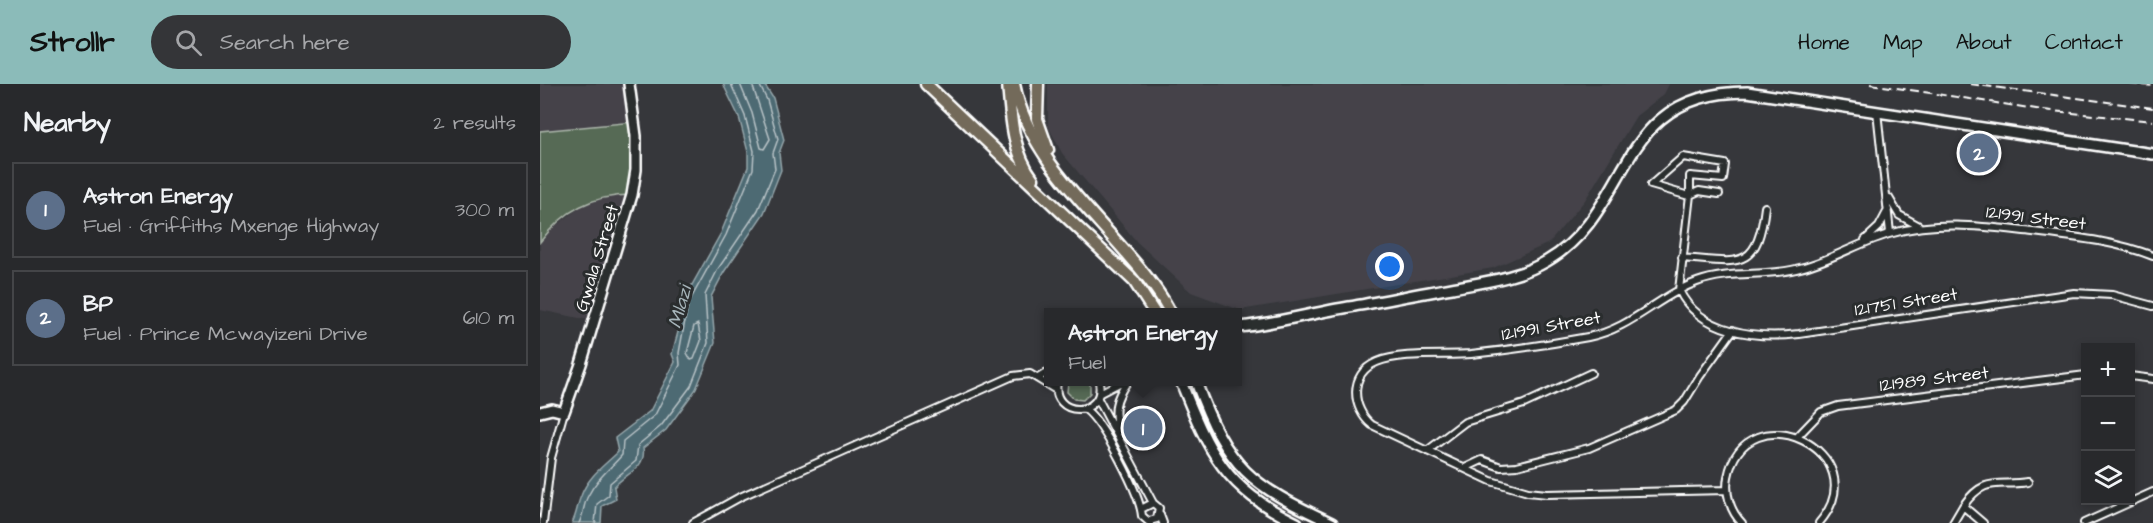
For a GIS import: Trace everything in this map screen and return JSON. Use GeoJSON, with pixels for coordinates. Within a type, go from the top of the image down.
{"type":"FeatureCollection","features":[{"type":"Feature","properties":{"kind":"main road"},"geometry":{"type":"LineString","coordinates":[[926,84],[1134,281],[1151,308]]}},
{"type":"Feature","properties":{"kind":"main road"},"geometry":{"type":"LineString","coordinates":[[1008,84],[1017,149],[1029,174],[1047,198]]}},
{"type":"Feature","properties":{"kind":"main road"},"geometry":{"type":"LineString","coordinates":[[1014,84],[1021,109],[1038,145],[1059,175],[1150,281],[1167,308]]}},
{"type":"Feature","properties":{"kind":"main road"},"geometry":{"type":"LineString","coordinates":[[1038,84],[1036,103],[1041,135],[1061,172],[1090,210]]}},
{"type":"Feature","properties":{"kind":"street","name":"Gwala Street"},"geometry":{"type":"LineString","coordinates":[[564,412],[585,353],[632,195],[636,170],[636,136],[629,84]]}},
{"type":"Feature","properties":{"kind":"street"},"geometry":{"type":"LineString","coordinates":[[1242,328],[1484,282],[1535,268],[1563,250],[1585,228],[1647,130],[1672,109],[1695,99],[1727,92],[1747,92],[2153,154]]}},
{"type":"Feature","properties":{"kind":"street"},"geometry":{"type":"LineString","coordinates":[[1877,111],[1890,233]]}},
{"type":"Feature","properties":{"kind":"street"},"geometry":{"type":"LineString","coordinates":[[1679,290],[1689,195],[1690,176],[1723,179],[1725,164],[1684,157],[1651,185],[1689,195],[1699,190],[1719,194]]}},
{"type":"Feature","properties":{"kind":"street"},"geometry":{"type":"LineString","coordinates":[[1887,195],[1899,215],[1920,226]]}},
{"type":"Feature","properties":{"kind":"street"},"geometry":{"type":"LineString","coordinates":[[1682,258],[1732,261],[1746,258],[1759,238],[1765,207]]}},
{"type":"Feature","properties":{"kind":"street"},"geometry":{"type":"LineString","coordinates":[[1860,244],[1879,227],[1889,209]]}},
{"type":"Feature","properties":{"kind":"street","name":"121991 Street"},"geometry":{"type":"LineString","coordinates":[[1727,490],[1547,494],[1501,485],[1372,425],[1360,413],[1356,388],[1363,373],[1371,365],[1391,359],[1472,354],[1597,335],[1630,322],[1679,290],[1712,278],[1776,273],[1803,268],[1890,233],[1920,226],[1952,225],[2061,235],[2118,244],[2153,256]]}},
{"type":"Feature","properties":{"kind":"street","name":"121751 Street"},"geometry":{"type":"LineString","coordinates":[[1679,290],[1699,316],[1733,330],[1768,336],[1791,335],[2074,293],[2112,295],[2153,306]]}},
{"type":"Feature","properties":{"kind":"street"},"geometry":{"type":"LineString","coordinates":[[1465,468],[1482,460],[1501,466],[1517,466],[1589,448],[1671,412],[1684,402],[1733,330]]}},
{"type":"Feature","properties":{"kind":"street"},"geometry":{"type":"LineString","coordinates":[[693,523],[740,497],[1013,376],[1025,373],[1044,382]]}},
{"type":"Feature","properties":{"kind":"street"},"geometry":{"type":"LineString","coordinates":[[1427,451],[1465,422],[1520,406],[1591,373]]}},
{"type":"Feature","properties":{"kind":"street"},"geometry":{"type":"LineString","coordinates":[[1038,378],[1044,374]]}},
{"type":"Feature","properties":{"kind":"street","name":"121989 Street"},"geometry":{"type":"LineString","coordinates":[[1798,436],[1821,412],[1838,406],[2081,376]]}},
{"type":"Feature","properties":{"kind":"street"},"geometry":{"type":"LineString","coordinates":[[2135,377],[2153,379]]}},
{"type":"Feature","properties":{"kind":"street"},"geometry":{"type":"LineString","coordinates":[[1050,386],[1056,390],[1066,406],[1075,410],[1085,409],[1114,386]]}},
{"type":"Feature","properties":{"kind":"street"},"geometry":{"type":"LineString","coordinates":[[1056,386],[1056,390]]}},
{"type":"Feature","properties":{"kind":"street"},"geometry":{"type":"LineString","coordinates":[[1100,386],[1099,396],[1153,503],[1159,508],[1163,523]]}},
{"type":"Feature","properties":{"kind":"street"},"geometry":{"type":"LineString","coordinates":[[1122,443],[1114,412],[1118,396],[1124,386]]}},
{"type":"Feature","properties":{"kind":"street"},"geometry":{"type":"LineString","coordinates":[[1179,386],[1192,410]]}},
{"type":"Feature","properties":{"kind":"street"},"geometry":{"type":"LineString","coordinates":[[1183,386],[1207,444],[1224,470],[1244,491],[1298,523]]}},
{"type":"Feature","properties":{"kind":"street"},"geometry":{"type":"LineString","coordinates":[[1199,386],[1208,413],[1225,447],[1251,479],[1289,503],[1332,523]]}},
{"type":"Feature","properties":{"kind":"street"},"geometry":{"type":"LineString","coordinates":[[540,412],[552,409],[564,412],[551,458],[543,523]]}},
{"type":"Feature","properties":{"kind":"street"},"geometry":{"type":"LineString","coordinates":[[1085,409],[1095,418],[1143,508],[1142,516],[1149,522],[1157,519],[1160,514]]}},
{"type":"Feature","properties":{"kind":"street"},"geometry":{"type":"LineString","coordinates":[[1742,523],[1732,510],[1727,490],[1733,462],[1752,441],[1779,433],[1798,436],[1812,444],[1823,455],[1832,477],[1832,501],[1819,523]]}},
{"type":"Feature","properties":{"kind":"street"},"geometry":{"type":"LineString","coordinates":[[1953,523],[1973,494],[1991,482],[2014,484],[2028,482]]}},
{"type":"Feature","properties":{"kind":"street"},"geometry":{"type":"LineString","coordinates":[[2084,523],[2153,492]]}},
{"type":"Feature","properties":{"kind":"street"},"geometry":{"type":"LineString","coordinates":[[1143,508],[1153,503]]}},
{"type":"Feature","properties":{"kind":"street"},"geometry":{"type":"LineString","coordinates":[[1963,506],[1983,523]]}},
{"type":"Feature","properties":{"kind":"shaded area"},"geometry":{"type":"Polygon","coordinates":[[[540,84],[628,84],[634,122],[540,131],[540,84]]]}},
{"type":"Feature","properties":{"kind":"shaded area"},"geometry":{"type":"Polygon","coordinates":[[[1048,84],[1669,84],[1664,94],[1636,116],[1585,200],[1549,243],[1493,268],[1242,310],[1191,292],[1137,242],[1062,153],[1048,126],[1048,84]]]}},
{"type":"Feature","properties":{"kind":"shaded area"},"geometry":{"type":"Polygon","coordinates":[[[632,195],[594,321],[540,310],[540,242],[549,231],[588,201],[602,196],[632,195]]]}},
{"type":"Feature","properties":{"kind":"green space"},"geometry":{"type":"Polygon","coordinates":[[[634,122],[632,195],[604,198],[580,206],[559,221],[540,242],[540,131],[634,122]]]}},
{"type":"Feature","properties":{"kind":"green space"},"geometry":{"type":"Polygon","coordinates":[[[1068,386],[1090,386],[1090,393],[1083,400],[1074,399],[1067,392],[1068,386]]]}},
{"type":"Feature","properties":{"kind":"water"},"geometry":{"type":"Polygon","coordinates":[[[723,84],[764,84],[773,98],[784,140],[779,153],[781,170],[764,213],[724,272],[711,297],[715,343],[696,389],[666,430],[643,448],[642,461],[638,466],[614,487],[616,499],[602,506],[601,523],[572,523],[584,489],[597,471],[618,452],[615,438],[650,411],[675,362],[672,354],[681,321],[682,303],[721,233],[748,167],[748,152],[739,117],[723,84]]]}},
{"type":"Feature","properties":{"kind":"railway"},"geometry":{"type":"LineString","coordinates":[[1870,84],[2043,110],[2153,121]]}},
{"type":"Feature","properties":{"kind":"railway"},"geometry":{"type":"LineString","coordinates":[[1970,84],[2153,108]]}},
{"type":"Feature","properties":{"kind":"railway"},"geometry":{"type":"LineString","coordinates":[[2129,84],[2153,86]]}},
{"type":"Feature","properties":{"kind":"place","name":"BP"},"geometry":{"type":"Point","coordinates":[1979,153]}},
{"type":"Feature","properties":{"kind":"place","name":"Astron Energy"},"geometry":{"type":"Point","coordinates":[1143,428]}},
{"type":"Feature","properties":{"kind":"water label","name":"Mlazi"},"geometry":{"type":"Point","coordinates":[680,307]}}]}
